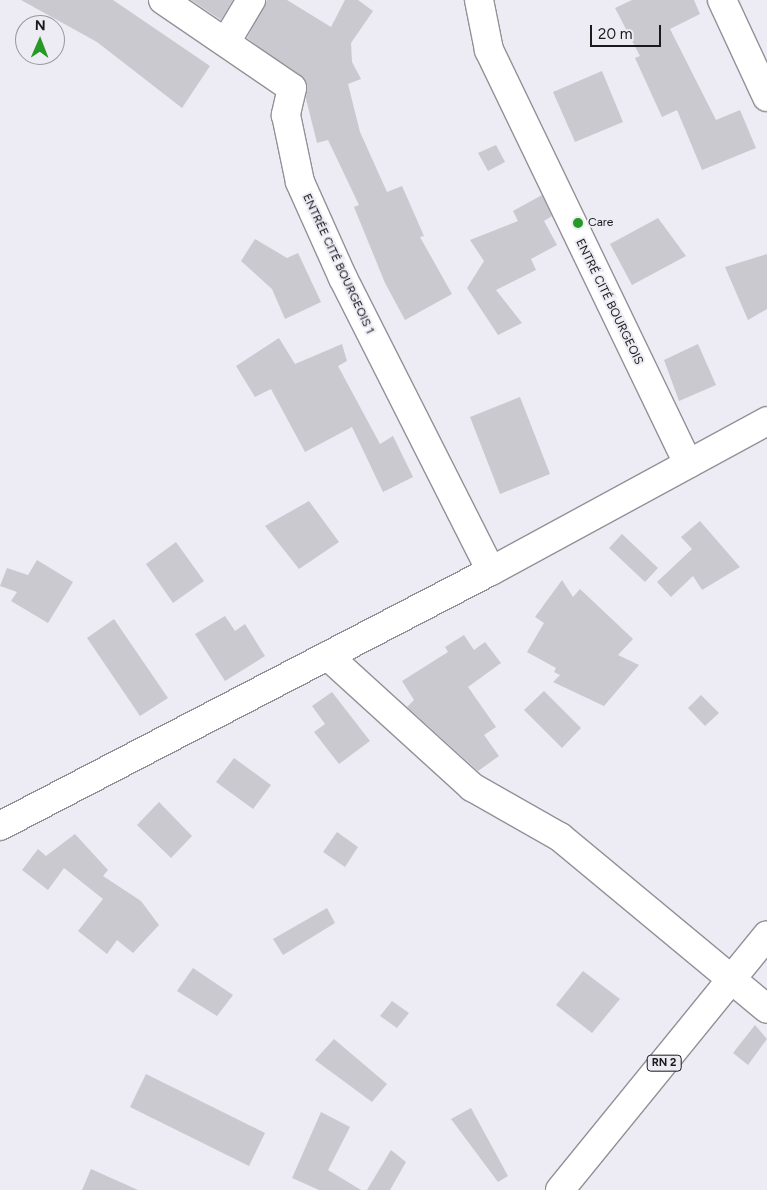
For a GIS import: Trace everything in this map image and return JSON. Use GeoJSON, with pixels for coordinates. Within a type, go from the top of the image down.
{"type":"FeatureCollection","features":[{"type":"Feature","properties":{"kind":"street","name":"ENTRÉE CITÉ BOURGEOIS 1"},"geometry":{"type":"LineString","coordinates":[[163,0],[292,88],[286,115],[300,182],[491,571]]}},
{"type":"Feature","properties":{"kind":"street"},"geometry":{"type":"LineString","coordinates":[[226,42],[250,0]]}},
{"type":"Feature","properties":{"kind":"street","name":"ENTRÉ CITÉ BOURGEOIS"},"geometry":{"type":"LineString","coordinates":[[479,0],[489,50],[688,464]]}},
{"type":"Feature","properties":{"kind":"street"},"geometry":{"type":"LineString","coordinates":[[722,0],[767,97]]}},
{"type":"Feature","properties":{"kind":"street"},"geometry":{"type":"LineString","coordinates":[[0,826],[491,571],[767,421]]}},
{"type":"Feature","properties":{"kind":"street"},"geometry":{"type":"LineString","coordinates":[[328,656],[472,787],[560,837],[730,983],[767,1009]]}},
{"type":"Feature","properties":{"kind":"street","name":"RN 2"},"geometry":{"type":"LineString","coordinates":[[560,1190],[730,983],[767,935]]}},
{"type":"Feature","properties":{"kind":"building"},"geometry":{"type":"Polygon","coordinates":[[[21,0],[113,0],[210,66],[182,108],[97,42],[65,24],[65,15],[48,15],[21,0]]]}},
{"type":"Feature","properties":{"kind":"building"},"geometry":{"type":"Polygon","coordinates":[[[191,0],[233,0],[221,20],[191,0]]]}},
{"type":"Feature","properties":{"kind":"building"},"geometry":{"type":"Polygon","coordinates":[[[267,0],[287,0],[331,27],[345,0],[358,0],[373,11],[351,43],[352,62],[361,79],[348,84],[360,132],[387,192],[402,186],[424,236],[420,237],[452,294],[405,320],[385,283],[354,207],[359,205],[328,140],[317,143],[306,99],[306,82],[247,38],[267,0]]]}},
{"type":"Feature","properties":{"kind":"building"},"geometry":{"type":"Polygon","coordinates":[[[632,0],[694,0],[700,14],[670,29],[716,120],[740,110],[756,148],[702,170],[677,110],[662,117],[635,58],[640,56],[615,8],[632,0]]]}},
{"type":"Feature","properties":{"kind":"building"},"geometry":{"type":"Polygon","coordinates":[[[602,71],[623,122],[575,142],[553,92],[602,71]]]}},
{"type":"Feature","properties":{"kind":"building"},"geometry":{"type":"Polygon","coordinates":[[[496,145],[505,162],[488,171],[478,153],[496,145]]]}},
{"type":"Feature","properties":{"kind":"building"},"geometry":{"type":"Polygon","coordinates":[[[542,195],[552,216],[544,221],[557,245],[531,259],[536,270],[496,290],[522,323],[498,335],[467,288],[484,261],[470,240],[518,221],[513,211],[542,195]]]}},
{"type":"Feature","properties":{"kind":"building"},"geometry":{"type":"Polygon","coordinates":[[[658,218],[686,256],[632,285],[610,244],[658,218]]]}},
{"type":"Feature","properties":{"kind":"building"},"geometry":{"type":"Polygon","coordinates":[[[255,239],[287,258],[298,253],[321,302],[285,319],[272,289],[241,261],[255,239]]]}},
{"type":"Feature","properties":{"kind":"building"},"geometry":{"type":"Polygon","coordinates":[[[767,254],[767,309],[748,320],[725,267],[767,254]]]}},
{"type":"Feature","properties":{"kind":"building"},"geometry":{"type":"Polygon","coordinates":[[[279,338],[295,364],[342,344],[347,361],[338,366],[380,444],[393,436],[413,477],[383,492],[352,427],[305,452],[271,389],[255,397],[236,366],[279,338]]]}},
{"type":"Feature","properties":{"kind":"building"},"geometry":{"type":"Polygon","coordinates":[[[698,344],[716,385],[679,401],[664,360],[698,344]]]}},
{"type":"Feature","properties":{"kind":"building"},"geometry":{"type":"Polygon","coordinates":[[[520,397],[550,474],[500,494],[470,417],[520,397]]]}},
{"type":"Feature","properties":{"kind":"building"},"geometry":{"type":"Polygon","coordinates":[[[309,501],[339,542],[299,569],[265,526],[309,501]]]}},
{"type":"Feature","properties":{"kind":"building"},"geometry":{"type":"Polygon","coordinates":[[[700,521],[740,567],[702,590],[693,576],[671,597],[657,582],[692,549],[681,537],[700,521]]]}},
{"type":"Feature","properties":{"kind":"building"},"geometry":{"type":"Polygon","coordinates":[[[622,534],[658,568],[645,582],[609,548],[622,534]]]}},
{"type":"Feature","properties":{"kind":"building"},"geometry":{"type":"Polygon","coordinates":[[[176,542],[204,581],[173,603],[146,564],[176,542]]]}},
{"type":"Feature","properties":{"kind":"building"},"geometry":{"type":"Polygon","coordinates":[[[37,560],[73,582],[48,623],[11,601],[17,592],[0,586],[7,568],[28,575],[37,560]]]}},
{"type":"Feature","properties":{"kind":"building"},"geometry":{"type":"Polygon","coordinates":[[[562,580],[573,597],[580,589],[633,639],[618,655],[639,665],[604,706],[553,682],[560,675],[554,672],[556,668],[527,652],[544,623],[535,617],[562,580]]]}},
{"type":"Feature","properties":{"kind":"building"},"geometry":{"type":"Polygon","coordinates":[[[225,616],[235,631],[245,624],[265,656],[225,681],[195,634],[225,616]]]}},
{"type":"Feature","properties":{"kind":"building"},"geometry":{"type":"Polygon","coordinates":[[[114,619],[168,698],[140,716],[87,638],[114,619]]]}},
{"type":"Feature","properties":{"kind":"building"},"geometry":{"type":"Polygon","coordinates":[[[464,635],[474,650],[485,642],[501,663],[468,687],[496,727],[484,735],[499,756],[478,771],[407,707],[414,700],[402,681],[448,652],[445,647],[464,635]]]}},
{"type":"Feature","properties":{"kind":"building"},"geometry":{"type":"Polygon","coordinates":[[[544,691],[581,728],[562,748],[524,710],[544,691]]]}},
{"type":"Feature","properties":{"kind":"building"},"geometry":{"type":"Polygon","coordinates":[[[332,692],[370,741],[339,764],[314,732],[325,724],[312,706],[332,692]]]}},
{"type":"Feature","properties":{"kind":"building"},"geometry":{"type":"Polygon","coordinates":[[[701,695],[719,713],[705,726],[688,708],[701,695]]]}},
{"type":"Feature","properties":{"kind":"building"},"geometry":{"type":"Polygon","coordinates":[[[234,758],[271,785],[253,809],[216,782],[234,758]]]}},
{"type":"Feature","properties":{"kind":"building"},"geometry":{"type":"Polygon","coordinates":[[[159,802],[192,836],[171,858],[137,825],[159,802]]]}},
{"type":"Feature","properties":{"kind":"building"},"geometry":{"type":"Polygon","coordinates":[[[337,832],[358,847],[345,867],[323,852],[337,832]]]}},
{"type":"Feature","properties":{"kind":"building"},"geometry":{"type":"Polygon","coordinates":[[[75,834],[108,870],[103,876],[141,901],[159,925],[133,953],[117,940],[107,954],[78,931],[103,899],[64,868],[48,890],[22,870],[38,849],[46,856],[75,834]]]}},
{"type":"Feature","properties":{"kind":"building"},"geometry":{"type":"Polygon","coordinates":[[[327,908],[335,923],[283,955],[273,939],[327,908]]]}},
{"type":"Feature","properties":{"kind":"building"},"geometry":{"type":"Polygon","coordinates":[[[193,968],[233,995],[217,1016],[177,991],[193,968]]]}},
{"type":"Feature","properties":{"kind":"building"},"geometry":{"type":"Polygon","coordinates":[[[583,971],[620,999],[592,1033],[556,1005],[583,971]]]}},
{"type":"Feature","properties":{"kind":"building"},"geometry":{"type":"Polygon","coordinates":[[[392,1001],[409,1013],[397,1028],[380,1016],[392,1001]]]}},
{"type":"Feature","properties":{"kind":"building"},"geometry":{"type":"Polygon","coordinates":[[[755,1025],[767,1039],[748,1065],[733,1053],[755,1025]]]}},
{"type":"Feature","properties":{"kind":"building"},"geometry":{"type":"Polygon","coordinates":[[[334,1039],[387,1084],[372,1102],[315,1060],[334,1039]]]}},
{"type":"Feature","properties":{"kind":"building"},"geometry":{"type":"Polygon","coordinates":[[[146,1074],[265,1133],[249,1166],[130,1107],[146,1074]]]}},
{"type":"Feature","properties":{"kind":"building"},"geometry":{"type":"Polygon","coordinates":[[[471,1108],[508,1176],[498,1182],[451,1119],[471,1108]]]}},
{"type":"Feature","properties":{"kind":"building"},"geometry":{"type":"Polygon","coordinates":[[[321,1112],[350,1127],[328,1170],[361,1190],[319,1190],[292,1178],[321,1112]]]}},
{"type":"Feature","properties":{"kind":"building"},"geometry":{"type":"Polygon","coordinates":[[[391,1150],[406,1162],[390,1190],[367,1190],[391,1150]]]}},
{"type":"Feature","properties":{"kind":"building"},"geometry":{"type":"Polygon","coordinates":[[[91,1169],[138,1190],[82,1190],[91,1169]]]}},
{"type":"Feature","properties":{"kind":"place","name":"Care"},"geometry":{"type":"Point","coordinates":[578,223]}}]}
